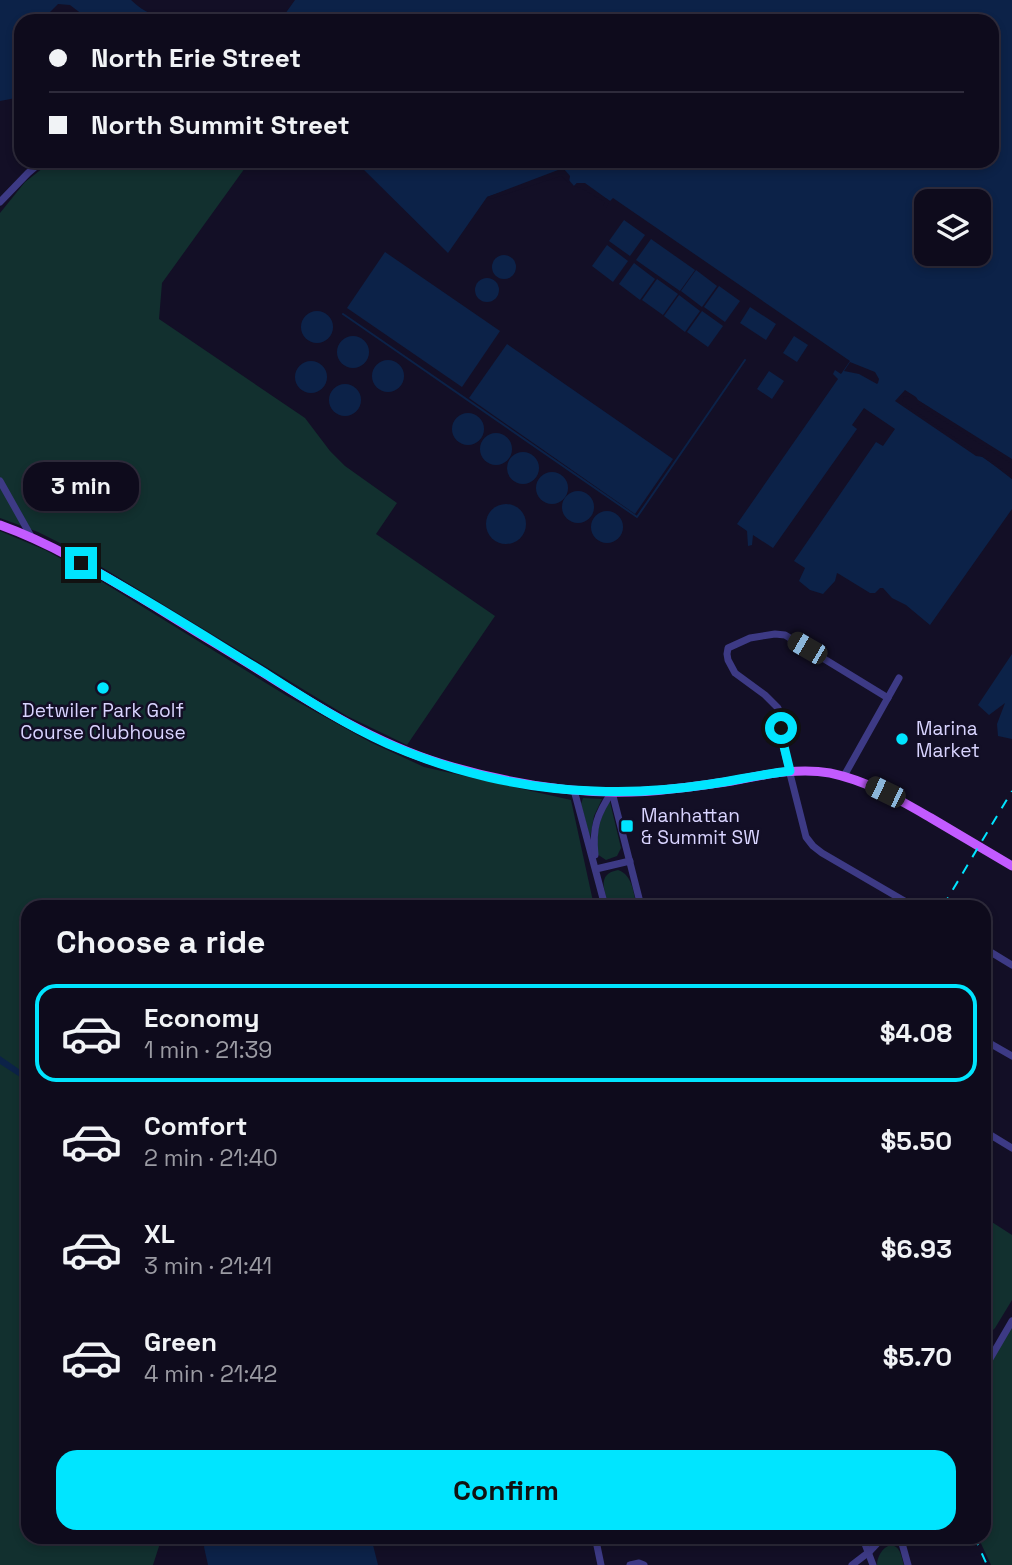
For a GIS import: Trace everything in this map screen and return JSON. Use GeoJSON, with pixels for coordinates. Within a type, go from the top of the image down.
{"type":"FeatureCollection","features":[{"type":"Feature","properties":{"kind":"main road"},"geometry":{"type":"LineString","coordinates":[[0,525],[32,538],[102,574],[303,697],[385,742],[430,760],[509,781],[612,792],[670,789],[790,771],[844,776],[892,795],[1012,866]]}},
{"type":"Feature","properties":{"kind":"street"},"geometry":{"type":"LineString","coordinates":[[0,202],[34,168]]}},
{"type":"Feature","properties":{"kind":"street"},"geometry":{"type":"LineString","coordinates":[[0,481],[32,538]]}},
{"type":"Feature","properties":{"kind":"street"},"geometry":{"type":"LineString","coordinates":[[888,698],[785,635],[750,638],[733,644],[727,654],[731,668],[740,678],[765,695],[778,708],[782,721],[782,738],[806,837],[813,846],[903,900]]}},
{"type":"Feature","properties":{"kind":"street"},"geometry":{"type":"LineString","coordinates":[[844,776],[899,678]]}},
{"type":"Feature","properties":{"kind":"street"},"geometry":{"type":"LineString","coordinates":[[574,790],[604,900]]}},
{"type":"Feature","properties":{"kind":"street"},"geometry":{"type":"LineString","coordinates":[[596,869],[593,838],[596,819],[612,792]]}},
{"type":"Feature","properties":{"kind":"street"},"geometry":{"type":"LineString","coordinates":[[612,792],[639,900]]}},
{"type":"Feature","properties":{"kind":"street"},"geometry":{"type":"LineString","coordinates":[[596,869],[629,861]]}},
{"type":"Feature","properties":{"kind":"street"},"geometry":{"type":"LineString","coordinates":[[991,952],[1012,965]]}},
{"type":"Feature","properties":{"kind":"street"},"geometry":{"type":"LineString","coordinates":[[991,1044],[1012,1056]]}},
{"type":"Feature","properties":{"kind":"street"},"geometry":{"type":"LineString","coordinates":[[991,1135],[1012,1148]]}},
{"type":"Feature","properties":{"kind":"street"},"geometry":{"type":"LineString","coordinates":[[991,1357],[1012,1321]]}},
{"type":"Feature","properties":{"kind":"street"},"geometry":{"type":"LineString","coordinates":[[596,1544],[601,1565]]}},
{"type":"Feature","properties":{"kind":"street"},"geometry":{"type":"LineString","coordinates":[[866,1544],[873,1565]]}},
{"type":"Feature","properties":{"kind":"street"},"geometry":{"type":"LineString","coordinates":[[852,1565],[876,1544]]}},
{"type":"Feature","properties":{"kind":"street"},"geometry":{"type":"LineString","coordinates":[[902,1544],[908,1565]]}},
{"type":"Feature","properties":{"kind":"street"},"geometry":{"type":"LineString","coordinates":[[630,1565],[644,1565]]}},
{"type":"Feature","properties":{"kind":"green space"},"geometry":{"type":"Polygon","coordinates":[[[43,168],[245,168],[162,283],[159,319],[305,418],[345,466],[397,503],[376,534],[495,616],[407,745],[347,716],[70,548],[38,532],[0,518],[0,213],[25,182],[43,168]]]}},
{"type":"Feature","properties":{"kind":"green space"},"geometry":{"type":"Polygon","coordinates":[[[0,531],[45,550],[91,575],[287,696],[370,742],[424,767],[571,800],[593,900],[21,900],[21,1544],[160,1544],[153,1565],[0,1565],[0,531]]]}},
{"type":"Feature","properties":{"kind":"green space"},"geometry":{"type":"Polygon","coordinates":[[[583,798],[602,799],[594,816],[590,838],[581,804],[583,798]]]}},
{"type":"Feature","properties":{"kind":"green space"},"geometry":{"type":"Polygon","coordinates":[[[609,801],[621,848],[617,856],[606,860],[597,854],[597,839],[609,801]]]}},
{"type":"Feature","properties":{"kind":"green space"},"geometry":{"type":"Polygon","coordinates":[[[618,870],[627,876],[636,900],[607,900],[604,879],[611,872],[618,870]]]}},
{"type":"Feature","properties":{"kind":"green space"},"geometry":{"type":"Polygon","coordinates":[[[991,1222],[1012,1235],[1012,1300],[991,1332],[991,1222]]]}},
{"type":"Feature","properties":{"kind":"green space"},"geometry":{"type":"Polygon","coordinates":[[[1012,1321],[1012,1565],[991,1565],[981,1544],[991,1544],[991,1357],[1012,1321]]]}},
{"type":"Feature","properties":{"kind":"green space"},"geometry":{"type":"Polygon","coordinates":[[[890,1545],[898,1549],[904,1565],[877,1565],[880,1553],[890,1545]]]}},
{"type":"Feature","properties":{"kind":"water"},"geometry":{"type":"Polygon","coordinates":[[[0,0],[131,0],[152,14],[82,14],[70,5],[58,4],[48,14],[14,14],[14,98],[0,101],[0,0]]]}},
{"type":"Feature","properties":{"kind":"water"},"geometry":{"type":"Polygon","coordinates":[[[295,0],[1012,0],[1012,461],[905,392],[898,400],[1012,479],[1012,509],[930,625],[906,605],[892,598],[883,588],[870,593],[837,573],[835,581],[823,594],[810,590],[799,581],[805,568],[794,561],[876,442],[883,446],[895,429],[864,408],[852,425],[857,429],[773,548],[753,535],[752,545],[748,546],[747,531],[737,524],[838,379],[833,374],[835,370],[841,374],[850,361],[613,198],[610,201],[582,184],[577,183],[574,186],[562,172],[487,197],[448,253],[362,168],[999,168],[999,14],[285,14],[295,0]]]}},
{"type":"Feature","properties":{"kind":"water"},"geometry":{"type":"Polygon","coordinates":[[[624,220],[645,235],[630,256],[609,241],[624,220]]]}},
{"type":"Feature","properties":{"kind":"water"},"geometry":{"type":"Polygon","coordinates":[[[651,239],[695,270],[680,291],[636,260],[651,239]]]}},
{"type":"Feature","properties":{"kind":"water"},"geometry":{"type":"Polygon","coordinates":[[[607,245],[628,261],[613,282],[592,266],[607,245]]]}},
{"type":"Feature","properties":{"kind":"water"},"geometry":{"type":"Polygon","coordinates":[[[385,252],[500,331],[462,387],[347,308],[385,252]]]}},
{"type":"Feature","properties":{"kind":"water"},"geometry":{"type":"Polygon","coordinates":[[[504,255],[515,262],[516,267],[509,278],[504,279],[493,272],[492,267],[499,256],[504,255]]]}},
{"type":"Feature","properties":{"kind":"water"},"geometry":{"type":"Polygon","coordinates":[[[634,263],[655,279],[640,300],[619,284],[634,263]]]}},
{"type":"Feature","properties":{"kind":"water"},"geometry":{"type":"Polygon","coordinates":[[[696,270],[717,286],[702,307],[681,291],[696,270]]]}},
{"type":"Feature","properties":{"kind":"water"},"geometry":{"type":"Polygon","coordinates":[[[487,278],[498,285],[499,290],[492,301],[487,302],[476,295],[475,290],[482,279],[487,278]]]}},
{"type":"Feature","properties":{"kind":"water"},"geometry":{"type":"Polygon","coordinates":[[[657,279],[678,294],[663,315],[642,300],[657,279]]]}},
{"type":"Feature","properties":{"kind":"water"},"geometry":{"type":"Polygon","coordinates":[[[719,286],[740,301],[725,322],[704,307],[719,286]]]}},
{"type":"Feature","properties":{"kind":"water"},"geometry":{"type":"Polygon","coordinates":[[[679,295],[700,311],[685,332],[664,316],[679,295]]]}},
{"type":"Feature","properties":{"kind":"water"},"geometry":{"type":"Polygon","coordinates":[[[750,307],[776,324],[766,340],[740,323],[750,307]]]}},
{"type":"Feature","properties":{"kind":"water"},"geometry":{"type":"Polygon","coordinates":[[[317,311],[328,316],[333,327],[328,338],[317,343],[306,338],[301,327],[306,316],[317,311]]]}},
{"type":"Feature","properties":{"kind":"water"},"geometry":{"type":"Polygon","coordinates":[[[702,311],[723,326],[708,347],[687,332],[702,311]]]}},
{"type":"Feature","properties":{"kind":"water"},"geometry":{"type":"Polygon","coordinates":[[[353,336],[364,341],[369,352],[364,363],[353,368],[342,363],[337,352],[342,341],[353,336]]]}},
{"type":"Feature","properties":{"kind":"water"},"geometry":{"type":"Polygon","coordinates":[[[794,336],[808,345],[797,362],[783,353],[794,336]]]}},
{"type":"Feature","properties":{"kind":"water"},"geometry":{"type":"Polygon","coordinates":[[[507,344],[673,459],[635,514],[469,398],[507,344]]]}},
{"type":"Feature","properties":{"kind":"water"},"geometry":{"type":"Polygon","coordinates":[[[388,360],[399,365],[404,376],[399,387],[388,392],[377,387],[372,376],[377,365],[388,360]]]}},
{"type":"Feature","properties":{"kind":"water"},"geometry":{"type":"Polygon","coordinates":[[[311,361],[322,366],[327,377],[322,388],[311,393],[300,388],[295,377],[300,366],[311,361]]]}},
{"type":"Feature","properties":{"kind":"water"},"geometry":{"type":"Polygon","coordinates":[[[769,371],[784,381],[772,399],[757,389],[769,371]]]}},
{"type":"Feature","properties":{"kind":"water"},"geometry":{"type":"Polygon","coordinates":[[[345,384],[356,389],[361,400],[356,411],[345,416],[334,411],[329,400],[334,389],[345,384]]]}},
{"type":"Feature","properties":{"kind":"water"},"geometry":{"type":"Polygon","coordinates":[[[468,413],[479,418],[484,429],[479,440],[468,445],[457,440],[452,429],[457,418],[468,413]]]}},
{"type":"Feature","properties":{"kind":"water"},"geometry":{"type":"Polygon","coordinates":[[[496,433],[507,438],[512,449],[507,460],[496,465],[485,460],[480,449],[485,438],[496,433]]]}},
{"type":"Feature","properties":{"kind":"water"},"geometry":{"type":"Polygon","coordinates":[[[523,452],[534,457],[539,468],[534,479],[523,484],[512,479],[507,468],[512,457],[523,452]]]}},
{"type":"Feature","properties":{"kind":"water"},"geometry":{"type":"Polygon","coordinates":[[[552,472],[563,477],[568,488],[563,499],[552,504],[541,499],[536,488],[541,477],[552,472]]]}},
{"type":"Feature","properties":{"kind":"water"},"geometry":{"type":"Polygon","coordinates":[[[578,491],[589,496],[594,507],[589,518],[578,523],[567,518],[562,507],[567,496],[578,491]]]}},
{"type":"Feature","properties":{"kind":"water"},"geometry":{"type":"Polygon","coordinates":[[[506,504],[520,510],[526,524],[520,538],[506,544],[492,538],[486,524],[492,510],[506,504]]]}},
{"type":"Feature","properties":{"kind":"water"},"geometry":{"type":"Polygon","coordinates":[[[607,511],[618,516],[623,527],[618,538],[607,543],[596,538],[591,527],[596,516],[607,511]]]}},
{"type":"Feature","properties":{"kind":"water"},"geometry":{"type":"Polygon","coordinates":[[[1012,654],[1012,739],[998,736],[997,724],[1005,703],[989,715],[978,705],[1012,654]]]}},
{"type":"Feature","properties":{"kind":"water"},"geometry":{"type":"Polygon","coordinates":[[[0,1056],[21,1070],[21,1077],[20,1077],[0,1064],[0,1056]]]}},
{"type":"Feature","properties":{"kind":"water"},"geometry":{"type":"Polygon","coordinates":[[[205,1544],[373,1544],[378,1565],[208,1565],[205,1544]]]}},
{"type":"Feature","properties":{"kind":"pier"},"geometry":{"type":"Polygon","coordinates":[[[564,169],[570,176],[569,183],[561,176],[491,199],[487,197],[558,170],[564,169]]]}},
{"type":"Feature","properties":{"kind":"pier"},"geometry":{"type":"Polygon","coordinates":[[[577,183],[585,183],[610,201],[606,208],[603,206],[605,202],[574,186],[577,183]]]}},
{"type":"Feature","properties":{"kind":"pier"},"geometry":{"type":"Polygon","coordinates":[[[850,362],[875,372],[878,383],[859,374],[844,371],[850,362]]]}},
{"type":"Feature","properties":{"kind":"pier"},"geometry":{"type":"Polygon","coordinates":[[[905,390],[1012,459],[1012,464],[904,396],[902,402],[984,456],[1012,476],[1012,479],[983,457],[976,456],[895,401],[905,390]]]}},
{"type":"Feature","properties":{"kind":"waterway"},"geometry":{"type":"LineString","coordinates":[[343,314],[637,517],[745,360]]}},
{"type":"Feature","properties":{"kind":"railway"},"geometry":{"type":"LineString","coordinates":[[947,900],[1012,791]]}},
{"type":"Feature","properties":{"kind":"railway"},"geometry":{"type":"LineString","coordinates":[[978,1544],[987,1565]]}},
{"type":"Feature","properties":{"kind":"place","name":"Detwiler Park Golf Course Clubhouse"},"geometry":{"type":"Point","coordinates":[103,688]}},
{"type":"Feature","properties":{"kind":"place","name":"Marina Market"},"geometry":{"type":"Point","coordinates":[902,739]}},
{"type":"Feature","properties":{"kind":"place","name":"Manhattan & Summit SW"},"geometry":{"type":"Point","coordinates":[627,826]}},
{"type":"Feature","properties":{"kind":"route"},"geometry":{"type":"LineString","coordinates":[[81,563],[354,727],[417,755],[482,775],[556,788],[592,791],[631,792],[713,784],[790,771],[781,728]]}}]}
